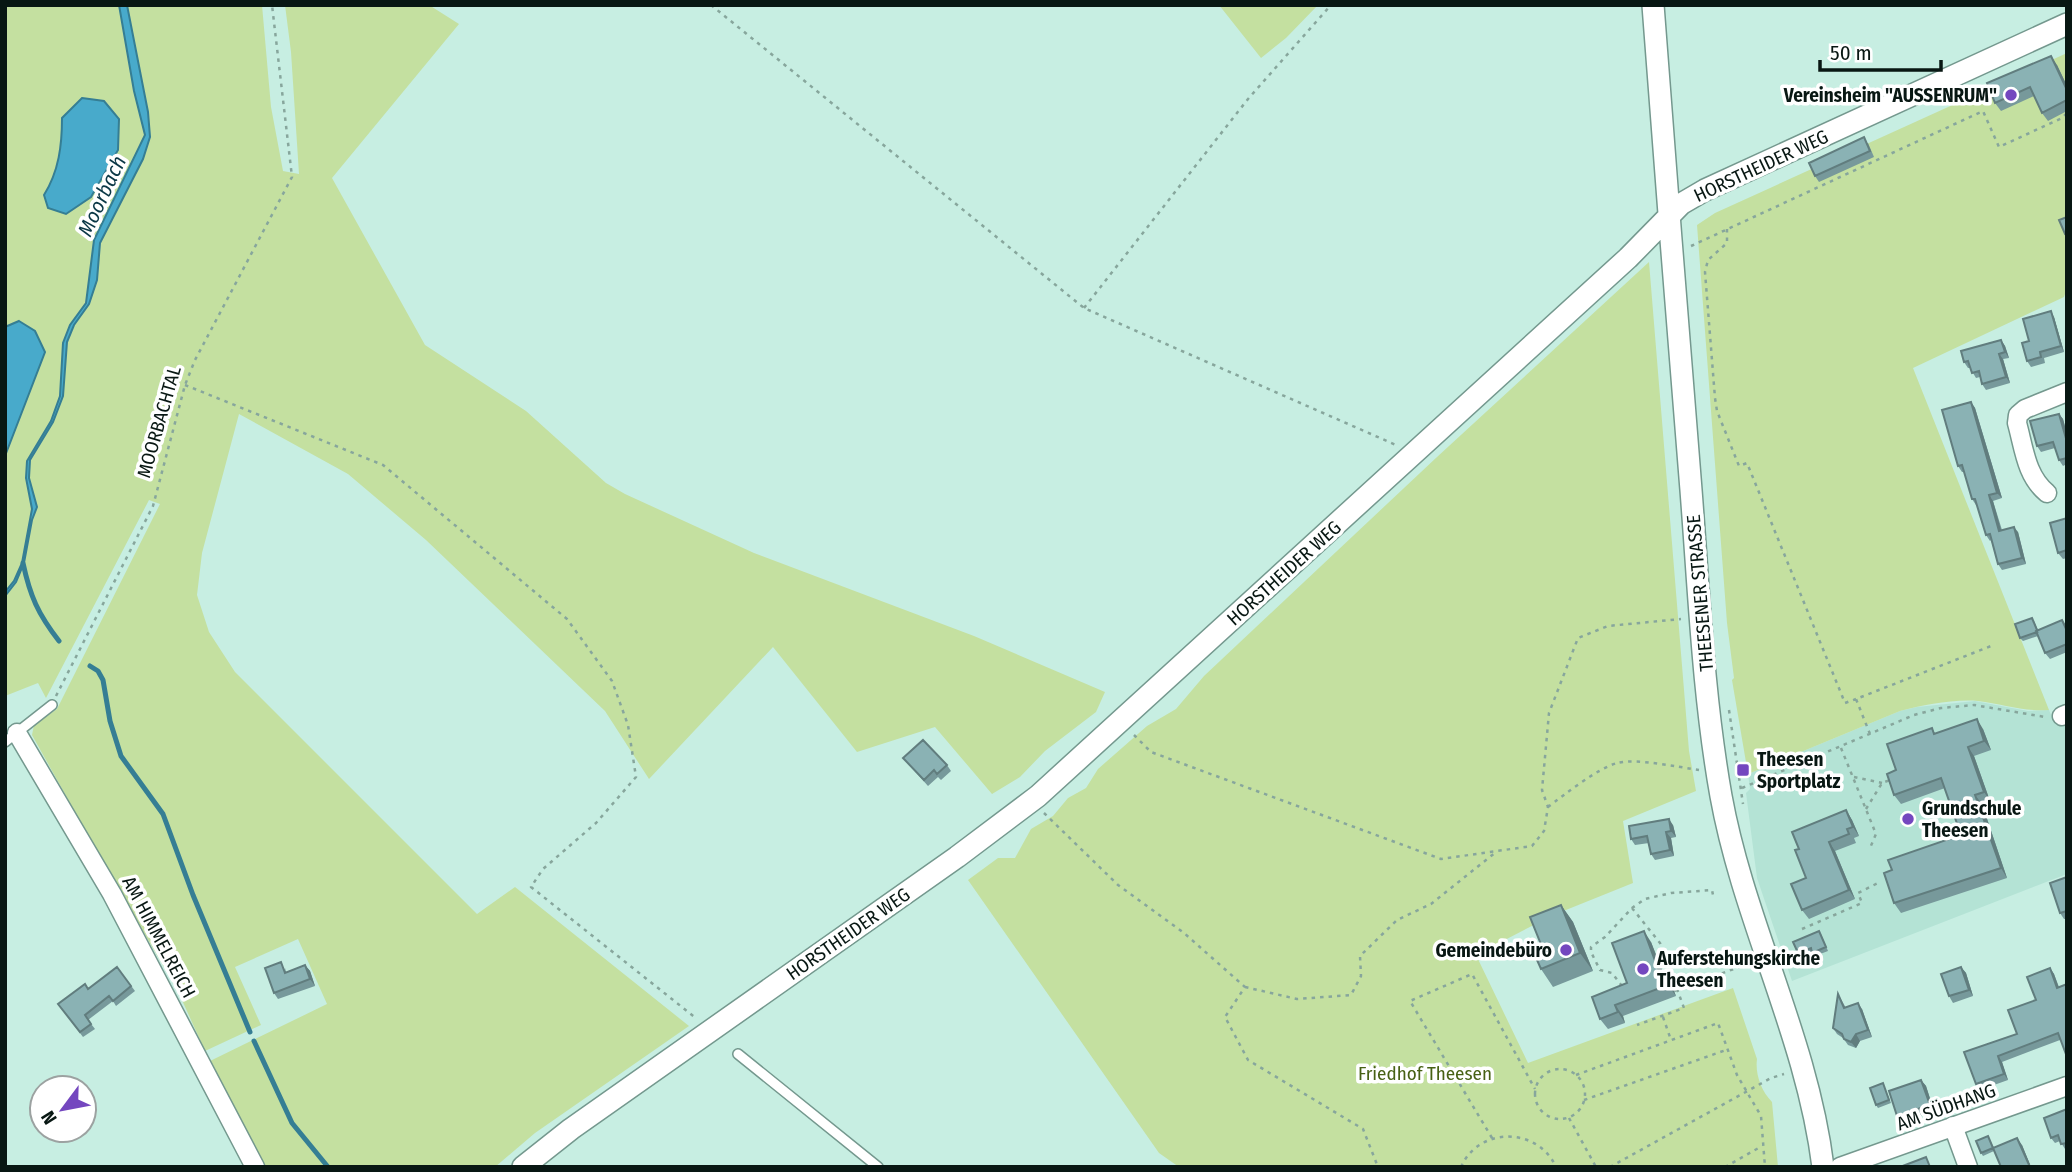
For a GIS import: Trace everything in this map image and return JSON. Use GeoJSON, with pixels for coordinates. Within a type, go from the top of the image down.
{"type":"FeatureCollection","features":[{"type":"Feature","properties":{"kind":"street","name":"THEESENER STRASSE"},"geometry":{"type":"LineString","coordinates":[[1653,5],[1701,617],[1717,773],[1734,854],[1804,1068],[1823,1167]]}},
{"type":"Feature","properties":{"kind":"street","name":"HORSTHEIDER WEG"},"geometry":{"type":"LineString","coordinates":[[523,1167],[711,1030],[957,857],[1031,801],[1119,724],[1628,258],[1681,204],[1705,190],[2067,24]]}},
{"type":"Feature","properties":{"kind":"street"},"geometry":{"type":"LineString","coordinates":[[2047,494],[2037,485],[2030,471],[2017,423],[2018,415],[2025,409],[2067,392]]}},
{"type":"Feature","properties":{"kind":"street","name":"AM HIMMELREICH"},"geometry":{"type":"LineString","coordinates":[[11,738],[112,894],[255,1167]]}},
{"type":"Feature","properties":{"kind":"street","name":"AM SÜDHANG"},"geometry":{"type":"LineString","coordinates":[[1840,1167],[2067,1086]]}},
{"type":"Feature","properties":{"kind":"street"},"geometry":{"type":"LineString","coordinates":[[1953,1126],[1968,1167]]}},
{"type":"Feature","properties":{"kind":"lane"},"geometry":{"type":"LineString","coordinates":[[11,738],[52,705]]}},
{"type":"Feature","properties":{"kind":"lane"},"geometry":{"type":"LineString","coordinates":[[738,1055],[878,1167]]}},
{"type":"Feature","properties":{"kind":"path","name":"MOORBACHTAL"},"geometry":{"type":"LineString","coordinates":[[52,705],[153,506],[185,385],[195,360],[292,177],[272,5]]}},
{"type":"Feature","properties":{"kind":"path"},"geometry":{"type":"LineString","coordinates":[[711,5],[1083,308],[1415,453]]}},
{"type":"Feature","properties":{"kind":"path"},"geometry":{"type":"LineString","coordinates":[[1083,308],[1248,99],[1331,5]]}},
{"type":"Feature","properties":{"kind":"path"},"geometry":{"type":"LineString","coordinates":[[1685,249],[1983,111],[2000,147],[2062,118],[2067,113]]}},
{"type":"Feature","properties":{"kind":"path"},"geometry":{"type":"LineString","coordinates":[[1727,229],[1727,243],[1708,260],[1705,272],[1717,411],[1739,466],[1747,463],[1845,703],[1991,646]]}},
{"type":"Feature","properties":{"kind":"path"},"geometry":{"type":"LineString","coordinates":[[185,385],[383,465],[567,618],[612,681],[628,725],[636,777],[596,823],[543,869],[531,887],[711,1030]]}},
{"type":"Feature","properties":{"kind":"path"},"geometry":{"type":"LineString","coordinates":[[1119,724],[1151,752],[1441,859],[1532,846],[1545,831],[1548,807],[1542,790],[1549,713],[1578,638],[1608,626],[1701,617]]}},
{"type":"Feature","properties":{"kind":"path"},"geometry":{"type":"LineString","coordinates":[[1856,699],[1870,734]]}},
{"type":"Feature","properties":{"kind":"path"},"geometry":{"type":"LineString","coordinates":[[1721,796],[1914,715],[1941,708],[1973,705],[2032,716],[2052,718],[2064,715]]}},
{"type":"Feature","properties":{"kind":"path"},"geometry":{"type":"LineString","coordinates":[[1840,746],[1876,834],[1870,848]]}},
{"type":"Feature","properties":{"kind":"path"},"geometry":{"type":"LineString","coordinates":[[1548,807],[1578,784],[1617,763],[1647,763],[1717,773]]}},
{"type":"Feature","properties":{"kind":"path"},"geometry":{"type":"LineString","coordinates":[[1853,777],[1882,783],[1892,780]]}},
{"type":"Feature","properties":{"kind":"path"},"geometry":{"type":"LineString","coordinates":[[1866,808],[1882,783]]}},
{"type":"Feature","properties":{"kind":"path"},"geometry":{"type":"LineString","coordinates":[[1031,801],[1118,885],[1184,933],[1245,987],[1297,999],[1351,995],[1361,976],[1360,956],[1397,920],[1431,904],[1499,850]]}},
{"type":"Feature","properties":{"kind":"path"},"geometry":{"type":"LineString","coordinates":[[1802,929],[1862,903],[1858,893],[1880,882]]}},
{"type":"Feature","properties":{"kind":"path"},"geometry":{"type":"LineString","coordinates":[[1624,989],[1612,973],[1600,970],[1591,947],[1645,899],[1712,890],[1713,895]]}},
{"type":"Feature","properties":{"kind":"path"},"geometry":{"type":"LineString","coordinates":[[1632,908],[1660,943],[1684,1008],[1637,1025]]}},
{"type":"Feature","properties":{"kind":"path"},"geometry":{"type":"LineString","coordinates":[[1676,990],[1768,957]]}},
{"type":"Feature","properties":{"kind":"path"},"geometry":{"type":"LineString","coordinates":[[1492,1138],[1410,1001],[1472,974],[1535,1089]]}},
{"type":"Feature","properties":{"kind":"path"},"geometry":{"type":"LineString","coordinates":[[1245,987],[1225,1017],[1248,1060],[1363,1129],[1378,1167]]}},
{"type":"Feature","properties":{"kind":"path"},"geometry":{"type":"LineString","coordinates":[[1662,1016],[1671,1040]]}},
{"type":"Feature","properties":{"kind":"path"},"geometry":{"type":"LineString","coordinates":[[1576,1075],[1718,1023],[1745,1092],[1760,1116],[1765,1167]]}},
{"type":"Feature","properties":{"kind":"path"},"geometry":{"type":"LineString","coordinates":[[1584,1100],[1727,1049]]}},
{"type":"Feature","properties":{"kind":"path"},"geometry":{"type":"LineString","coordinates":[[1610,1167],[1771,1078],[1804,1068]]}},
{"type":"Feature","properties":{"kind":"path"},"geometry":{"type":"LineString","coordinates":[[1554,1069],[1570,1070],[1576,1075],[1584,1087],[1584,1100],[1575,1113],[1569,1117],[1552,1118],[1545,1114],[1535,1101],[1535,1089],[1540,1078],[1554,1069]]}},
{"type":"Feature","properties":{"kind":"path"},"geometry":{"type":"LineString","coordinates":[[1569,1117],[1596,1167]]}},
{"type":"Feature","properties":{"kind":"path"},"geometry":{"type":"LineString","coordinates":[[1461,1167],[1476,1146],[1492,1138],[1506,1136],[1533,1142],[1545,1150],[1556,1167]]}},
{"type":"Feature","properties":{"kind":"path"},"geometry":{"type":"LineString","coordinates":[[1725,1167],[1763,1145]]}},
{"type":"Feature","properties":{"kind":"shaded area","name":"Grundschule Theesen"},"geometry":{"type":"Polygon","coordinates":[[[1975,701],[2028,711],[2049,710],[2055,724],[2067,723],[2067,874],[1792,981],[1757,878],[1746,793],[1750,789],[1748,774],[1900,711],[1975,701]]]}},
{"type":"Feature","properties":{"kind":"green space"},"geometry":{"type":"Polygon","coordinates":[[[5,5],[119,5],[134,91],[145,135],[94,240],[86,303],[70,325],[63,343],[60,396],[51,421],[27,461],[26,478],[32,509],[22,563],[14,581],[5,592],[5,456],[44,352],[35,331],[19,321],[5,327],[5,5]],[[62,118],[59,158],[44,195],[48,208],[66,214],[91,197],[103,174],[62,118]]]}},
{"type":"Feature","properties":{"kind":"green space"},"geometry":{"type":"Polygon","coordinates":[[[127,5],[262,5],[271,107],[283,171],[299,174],[285,5],[429,5],[459,24],[332,178],[425,345],[526,411],[606,483],[625,494],[754,553],[974,636],[1105,692],[1096,712],[1045,751],[1020,777],[992,794],[935,727],[857,752],[773,647],[649,779],[605,711],[426,540],[348,474],[239,414],[202,553],[197,595],[209,632],[235,672],[477,914],[515,887],[689,1026],[535,1133],[495,1167],[265,1167],[210,1061],[327,1004],[298,939],[235,967],[261,1025],[205,1051],[177,989],[32,735],[34,725],[57,709],[160,504],[149,500],[46,698],[38,683],[5,696],[5,596],[16,582],[24,563],[32,519],[37,507],[29,477],[30,460],[53,422],[63,396],[67,342],[74,325],[89,304],[97,280],[100,243],[142,159],[150,137],[148,112],[127,5]]]}},
{"type":"Feature","properties":{"kind":"green space"},"geometry":{"type":"Polygon","coordinates":[[[1219,5],[1318,5],[1286,38],[1261,58],[1219,5]]]}},
{"type":"Feature","properties":{"kind":"green space"},"geometry":{"type":"Polygon","coordinates":[[[2067,53],[2067,288],[2064,297],[1913,368],[2049,710],[1968,701],[1900,711],[1748,774],[1732,680],[1734,678],[1727,623],[1697,225],[1715,213],[2067,53]]]}},
{"type":"Feature","properties":{"kind":"green space","name":"Friedhof Theesen"},"geometry":{"type":"Polygon","coordinates":[[[1649,262],[1689,751],[1696,791],[1623,821],[1633,883],[1551,916],[1476,955],[1528,1063],[1733,988],[1757,1059],[1760,1082],[1772,1102],[1778,1167],[1179,1167],[1159,1153],[968,880],[998,858],[1015,858],[1031,829],[1053,816],[1068,798],[1086,788],[1098,769],[1147,726],[1176,709],[1204,676],[1649,262]]]}},
{"type":"Feature","properties":{"kind":"water"},"geometry":{"type":"Polygon","coordinates":[[[119,5],[127,5],[148,112],[150,137],[143,159],[100,243],[97,280],[89,304],[74,325],[67,342],[63,396],[53,422],[30,460],[29,478],[37,507],[24,563],[16,582],[5,596],[22,563],[32,509],[26,478],[27,461],[51,421],[60,396],[63,343],[70,325],[86,303],[94,240],[145,135],[134,91],[119,5]]]}},
{"type":"Feature","properties":{"kind":"water"},"geometry":{"type":"Polygon","coordinates":[[[82,98],[104,101],[119,119],[118,150],[91,197],[66,214],[48,208],[44,195],[59,158],[62,118],[82,98]]]}},
{"type":"Feature","properties":{"kind":"water"},"geometry":{"type":"Polygon","coordinates":[[[19,321],[35,331],[45,352],[5,456],[5,327],[19,321]]]}},
{"type":"Feature","properties":{"kind":"building"},"geometry":{"type":"Polygon","coordinates":[[[2051,56],[2067,90],[2067,100],[2042,113],[2030,87],[1995,103],[1987,83],[2051,56]]]}},
{"type":"Feature","properties":{"kind":"building"},"geometry":{"type":"Polygon","coordinates":[[[1864,137],[1870,151],[1815,176],[1809,163],[1864,137]]]}},
{"type":"Feature","properties":{"kind":"building"},"geometry":{"type":"Polygon","coordinates":[[[2067,217],[2067,233],[2065,234],[2059,220],[2067,217]]]}},
{"type":"Feature","properties":{"kind":"building"},"geometry":{"type":"Polygon","coordinates":[[[2051,311],[2061,346],[2040,352],[2041,357],[2027,361],[2022,343],[2029,341],[2023,319],[2051,311]]]}},
{"type":"Feature","properties":{"kind":"building"},"geometry":{"type":"Polygon","coordinates":[[[2001,340],[2005,352],[1999,354],[2006,377],[1982,384],[1979,371],[1972,373],[1968,361],[1964,362],[1961,351],[2001,340]]]}},
{"type":"Feature","properties":{"kind":"building"},"geometry":{"type":"Polygon","coordinates":[[[1971,402],[1997,493],[1989,495],[1999,531],[2014,527],[2022,558],[1998,564],[1990,534],[1986,535],[1962,465],[1958,466],[1942,410],[1971,402]]]}},
{"type":"Feature","properties":{"kind":"building"},"geometry":{"type":"Polygon","coordinates":[[[2059,414],[2067,442],[2067,458],[2059,460],[2053,442],[2037,446],[2030,421],[2059,414]]]}},
{"type":"Feature","properties":{"kind":"building"},"geometry":{"type":"Polygon","coordinates":[[[2067,518],[2067,550],[2058,553],[2050,523],[2067,518]]]}},
{"type":"Feature","properties":{"kind":"building"},"geometry":{"type":"Polygon","coordinates":[[[2032,618],[2037,632],[2020,638],[2015,624],[2032,618]]]}},
{"type":"Feature","properties":{"kind":"building"},"geometry":{"type":"Polygon","coordinates":[[[2062,620],[2067,631],[2067,644],[2045,653],[2036,631],[2062,620]]]}},
{"type":"Feature","properties":{"kind":"building"},"geometry":{"type":"Polygon","coordinates":[[[1977,719],[1984,741],[1968,747],[1984,792],[1975,795],[2001,868],[1894,903],[1884,873],[1892,870],[1888,860],[1961,835],[1941,778],[1894,795],[1887,774],[1896,770],[1887,744],[1932,728],[1934,734],[1977,719]]]}},
{"type":"Feature","properties":{"kind":"building"},"geometry":{"type":"Polygon","coordinates":[[[923,740],[947,765],[937,774],[934,770],[924,780],[903,758],[923,740]]]}},
{"type":"Feature","properties":{"kind":"building"},"geometry":{"type":"Polygon","coordinates":[[[1846,810],[1853,827],[1847,829],[1849,834],[1829,842],[1849,890],[1802,910],[1791,884],[1806,878],[1795,850],[1799,849],[1792,832],[1846,810]]]}},
{"type":"Feature","properties":{"kind":"building"},"geometry":{"type":"Polygon","coordinates":[[[1669,819],[1671,831],[1666,832],[1670,850],[1651,854],[1647,836],[1631,839],[1629,826],[1669,819]]]}},
{"type":"Feature","properties":{"kind":"building"},"geometry":{"type":"Polygon","coordinates":[[[2067,877],[2067,911],[2060,913],[2050,883],[2067,877]]]}},
{"type":"Feature","properties":{"kind":"building"},"geometry":{"type":"Polygon","coordinates":[[[1561,905],[1580,953],[1541,969],[1533,951],[1542,947],[1530,917],[1561,905]]]}},
{"type":"Feature","properties":{"kind":"building"},"geometry":{"type":"Polygon","coordinates":[[[1644,931],[1660,974],[1664,973],[1668,985],[1615,1005],[1618,1012],[1600,1019],[1592,997],[1627,983],[1612,943],[1644,931]]]}},
{"type":"Feature","properties":{"kind":"building"},"geometry":{"type":"Polygon","coordinates":[[[1819,931],[1826,947],[1812,953],[1811,948],[1798,953],[1793,942],[1819,931]]]}},
{"type":"Feature","properties":{"kind":"building"},"geometry":{"type":"Polygon","coordinates":[[[281,962],[285,973],[305,965],[310,979],[274,993],[265,968],[281,962]]]}},
{"type":"Feature","properties":{"kind":"building"},"geometry":{"type":"Polygon","coordinates":[[[117,967],[131,986],[113,1001],[109,996],[85,1015],[91,1024],[80,1032],[58,1004],[85,984],[88,989],[117,967]]]}},
{"type":"Feature","properties":{"kind":"building"},"geometry":{"type":"Polygon","coordinates":[[[1961,967],[1969,990],[1949,996],[1941,974],[1961,967]]]}},
{"type":"Feature","properties":{"kind":"building"},"geometry":{"type":"Polygon","coordinates":[[[2050,968],[2057,988],[2067,984],[2067,1057],[2058,1033],[1998,1056],[2004,1074],[1976,1084],[1964,1052],[2017,1034],[2008,1010],[2036,1000],[2027,977],[2050,968]]]}},
{"type":"Feature","properties":{"kind":"building"},"geometry":{"type":"Polygon","coordinates":[[[1838,994],[1844,1008],[1858,1003],[1868,1030],[1856,1034],[1851,1042],[1833,1028],[1838,994]]]}},
{"type":"Feature","properties":{"kind":"building"},"geometry":{"type":"Polygon","coordinates":[[[1921,1080],[1930,1105],[1897,1116],[1889,1091],[1921,1080]]]}},
{"type":"Feature","properties":{"kind":"building"},"geometry":{"type":"Polygon","coordinates":[[[1883,1083],[1889,1100],[1876,1105],[1870,1088],[1883,1083]]]}},
{"type":"Feature","properties":{"kind":"building"},"geometry":{"type":"Polygon","coordinates":[[[2067,1109],[2067,1143],[2061,1144],[2058,1135],[2051,1138],[2044,1118],[2067,1109]]]}},
{"type":"Feature","properties":{"kind":"building"},"geometry":{"type":"Polygon","coordinates":[[[1988,1136],[1993,1148],[1981,1153],[1976,1141],[1988,1136]]]}},
{"type":"Feature","properties":{"kind":"building"},"geometry":{"type":"Polygon","coordinates":[[[2017,1138],[2030,1167],[2001,1167],[1993,1148],[2017,1138]]]}},
{"type":"Feature","properties":{"kind":"building"},"geometry":{"type":"Polygon","coordinates":[[[1926,1157],[1930,1167],[1900,1167],[1926,1157]]]}},
{"type":"Feature","properties":{"kind":"waterway"},"geometry":{"type":"LineString","coordinates":[[23,563],[36,604],[59,641]]}},
{"type":"Feature","properties":{"kind":"waterway"},"geometry":{"type":"LineString","coordinates":[[90,666],[98,671],[103,680],[110,721],[121,756],[163,814],[193,895],[250,1032]]}},
{"type":"Feature","properties":{"kind":"waterway"},"geometry":{"type":"LineString","coordinates":[[254,1041],[292,1123],[328,1167]]}},
{"type":"Feature","properties":{"kind":"place","name":"Vereinsheim \"AUSSENRUM\""},"geometry":{"type":"Point","coordinates":[2011,95]}},
{"type":"Feature","properties":{"kind":"place","name":"Theesen Sportplatz"},"geometry":{"type":"Point","coordinates":[1743,770]}},
{"type":"Feature","properties":{"kind":"place","name":"Grundschule Theesen"},"geometry":{"type":"Point","coordinates":[1908,819]}},
{"type":"Feature","properties":{"kind":"place","name":"Gemeindebüro"},"geometry":{"type":"Point","coordinates":[1566,950]}},
{"type":"Feature","properties":{"kind":"place","name":"Auferstehungskirche Theesen"},"geometry":{"type":"Point","coordinates":[1643,969]}},
{"type":"Feature","properties":{"kind":"water label","name":"Moorbach"},"geometry":{"type":"Point","coordinates":[102,196]}}]}
